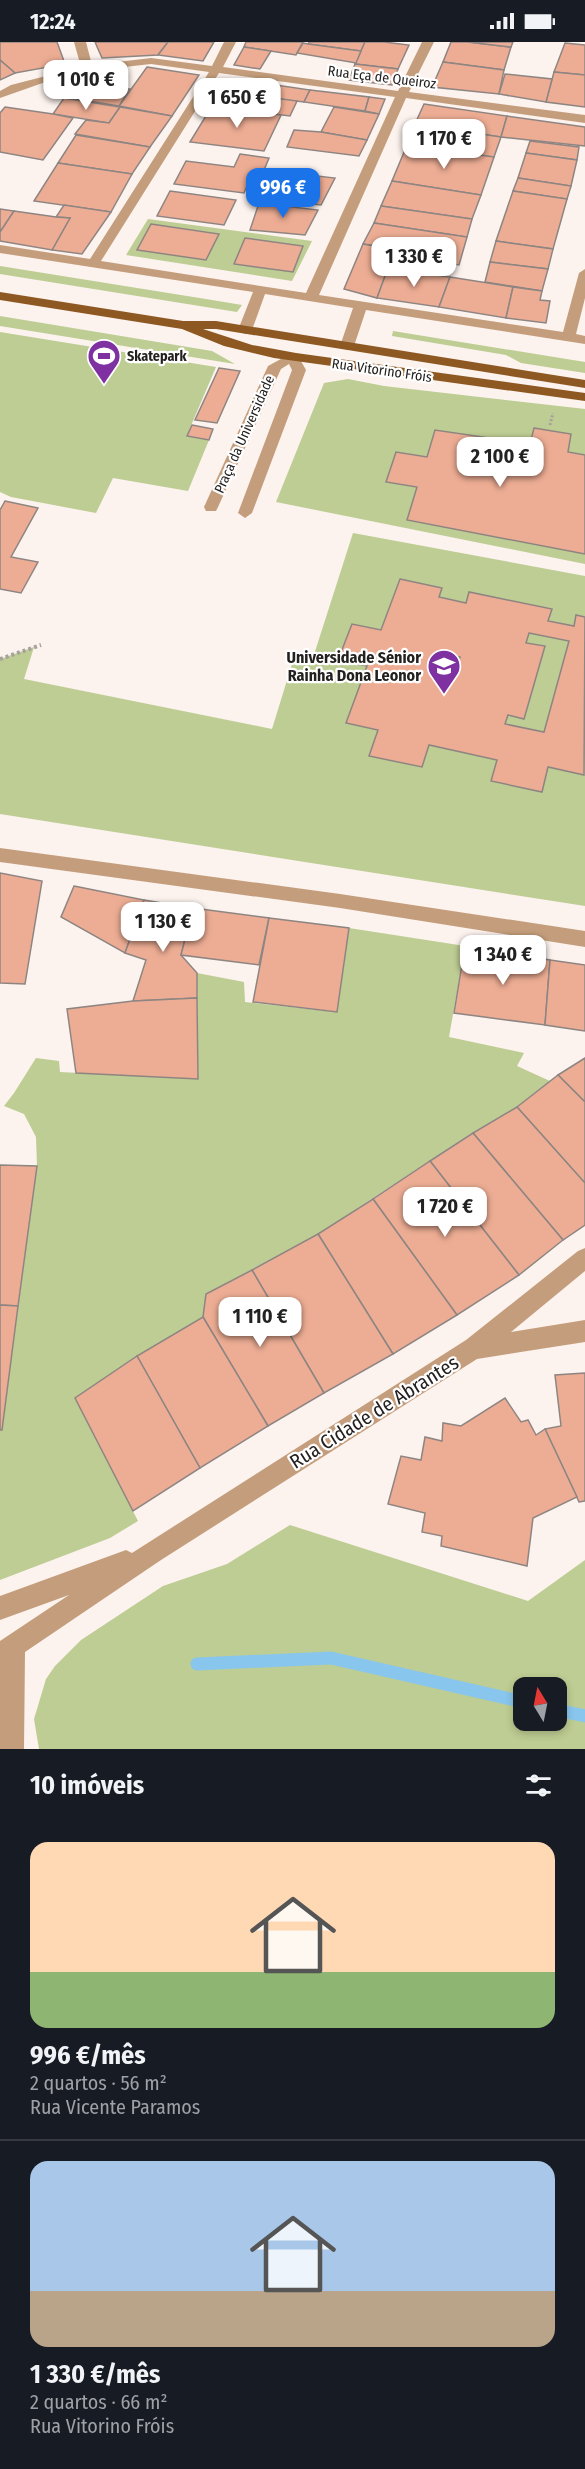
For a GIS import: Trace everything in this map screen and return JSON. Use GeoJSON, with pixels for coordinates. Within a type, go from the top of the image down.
{"type":"FeatureCollection","features":[{"type":"Feature","properties":{"kind":"main road","name":"Rua Vitorino Fróis"},"geometry":{"type":"LineString","coordinates":[[0,296],[183,325],[216,325],[585,384]]}},
{"type":"Feature","properties":{"kind":"main road","name":"Rua Vitorino Fróis"},"geometry":{"type":"LineString","coordinates":[[183,325],[210,338],[292,357],[511,389],[585,397]]}},
{"type":"Feature","properties":{"kind":"main road"},"geometry":{"type":"LineString","coordinates":[[292,357],[297,339]]}},
{"type":"Feature","properties":{"kind":"street"},"geometry":{"type":"LineString","coordinates":[[80,42],[87,69]]}},
{"type":"Feature","properties":{"kind":"street"},"geometry":{"type":"LineString","coordinates":[[93,264],[215,70],[230,42]]}},
{"type":"Feature","properties":{"kind":"street"},"geometry":{"type":"LineString","coordinates":[[309,299],[428,42]]}},
{"type":"Feature","properties":{"kind":"street","name":"Rua Eça de Queiroz"},"geometry":{"type":"LineString","coordinates":[[0,95],[40,80],[87,69],[151,62],[585,119]]}},
{"type":"Feature","properties":{"kind":"street"},"geometry":{"type":"LineString","coordinates":[[0,249],[360,307],[585,340]]}},
{"type":"Feature","properties":{"kind":"street"},"geometry":{"type":"LineString","coordinates":[[568,338],[585,273]]}},
{"type":"Feature","properties":{"kind":"street"},"geometry":{"type":"LineString","coordinates":[[245,330],[260,291]]}},
{"type":"Feature","properties":{"kind":"street","name":"Rua Vitorino Fróis"},"geometry":{"type":"LineString","coordinates":[[347,346],[360,307]]}},
{"type":"Feature","properties":{"kind":"street","name":"Praça da Universidade"},"geometry":{"type":"LineString","coordinates":[[211,507],[275,366],[292,357],[299,370],[245,513]]}},
{"type":"Feature","properties":{"kind":"street"},"geometry":{"type":"LineString","coordinates":[[0,855],[340,901],[585,939]]}},
{"type":"Feature","properties":{"kind":"street","name":"Rua Cidade de Abrantes"},"geometry":{"type":"LineString","coordinates":[[153,1552],[474,1348],[585,1258]]}},
{"type":"Feature","properties":{"kind":"street"},"geometry":{"type":"LineString","coordinates":[[474,1348],[585,1331]]}},
{"type":"Feature","properties":{"kind":"street"},"geometry":{"type":"LineString","coordinates":[[0,1608],[153,1552]]}},
{"type":"Feature","properties":{"kind":"street"},"geometry":{"type":"LineString","coordinates":[[12,1749],[6,1651],[153,1552]]}},
{"type":"Feature","properties":{"kind":"path"},"geometry":{"type":"LineString","coordinates":[[0,659],[41,645]]}},
{"type":"Feature","properties":{"kind":"green space"},"geometry":{"type":"Polygon","coordinates":[[[148,219],[312,241],[292,281],[126,255],[148,219]]]}},
{"type":"Feature","properties":{"kind":"green space"},"geometry":{"type":"Polygon","coordinates":[[[0,266],[242,305],[237,312],[0,274],[0,266]]]}},
{"type":"Feature","properties":{"kind":"green space"},"geometry":{"type":"Polygon","coordinates":[[[0,316],[212,351],[235,364],[0,326],[0,316]]]}},
{"type":"Feature","properties":{"kind":"green space"},"geometry":{"type":"Polygon","coordinates":[[[393,331],[585,362],[585,373],[521,363],[506,355],[392,336],[393,331]]]}},
{"type":"Feature","properties":{"kind":"green space"},"geometry":{"type":"Polygon","coordinates":[[[0,332],[216,367],[187,435],[209,440],[188,491],[113,478],[96,513],[11,497],[0,492],[0,332]]]}},
{"type":"Feature","properties":{"kind":"green space"},"geometry":{"type":"Polygon","coordinates":[[[348,379],[384,386],[585,409],[585,564],[276,502],[324,383],[348,379]]]}},
{"type":"Feature","properties":{"kind":"green space"},"geometry":{"type":"Polygon","coordinates":[[[353,533],[585,576],[585,906],[0,814],[0,659],[34,647],[24,679],[272,729],[292,664],[311,664],[353,533]]]}},
{"type":"Feature","properties":{"kind":"green space"},"geometry":{"type":"Polygon","coordinates":[[[349,928],[465,946],[449,1037],[524,1053],[517,1066],[550,1081],[517,1107],[472,1133],[318,1234],[206,1294],[203,1317],[137,1356],[75,1398],[138,1521],[110,1538],[0,1580],[0,1430],[2,1429],[37,1166],[36,1137],[24,1114],[4,1106],[36,1058],[59,1061],[60,1072],[198,1079],[197,973],[244,982],[245,1002],[336,1012],[349,928]]]}},
{"type":"Feature","properties":{"kind":"green space"},"geometry":{"type":"Polygon","coordinates":[[[290,1525],[528,1601],[585,1560],[585,1749],[39,1749],[34,1719],[46,1679],[55,1666],[81,1640],[163,1586],[227,1564],[290,1525]]]}},
{"type":"Feature","properties":{"kind":"building"},"geometry":{"type":"Polygon","coordinates":[[[0,42],[57,42],[65,64],[15,73],[0,60],[0,42]]]}},
{"type":"Feature","properties":{"kind":"building"},"geometry":{"type":"Polygon","coordinates":[[[95,42],[168,42],[158,55],[102,58],[95,42]]]}},
{"type":"Feature","properties":{"kind":"building"},"geometry":{"type":"Polygon","coordinates":[[[168,42],[214,42],[203,61],[158,55],[168,42]]]}},
{"type":"Feature","properties":{"kind":"building"},"geometry":{"type":"Polygon","coordinates":[[[246,42],[303,42],[296,55],[244,47],[246,42]]]}},
{"type":"Feature","properties":{"kind":"building"},"geometry":{"type":"Polygon","coordinates":[[[309,42],[365,42],[361,51],[308,44],[309,42]]]}},
{"type":"Feature","properties":{"kind":"building"},"geometry":{"type":"Polygon","coordinates":[[[365,42],[409,45],[398,69],[355,64],[365,42]]]}},
{"type":"Feature","properties":{"kind":"building"},"geometry":{"type":"Polygon","coordinates":[[[451,42],[511,47],[504,70],[443,62],[451,42]]]}},
{"type":"Feature","properties":{"kind":"building"},"geometry":{"type":"Polygon","coordinates":[[[468,42],[513,42],[511,47],[468,42]]]}},
{"type":"Feature","properties":{"kind":"building"},"geometry":{"type":"Polygon","coordinates":[[[303,43],[361,51],[356,63],[297,53],[303,43]]]}},
{"type":"Feature","properties":{"kind":"building"},"geometry":{"type":"Polygon","coordinates":[[[565,43],[585,45],[585,75],[554,72],[565,43]]]}},
{"type":"Feature","properties":{"kind":"building"},"geometry":{"type":"Polygon","coordinates":[[[244,47],[271,51],[260,69],[234,65],[244,47]]]}},
{"type":"Feature","properties":{"kind":"building"},"geometry":{"type":"Polygon","coordinates":[[[0,60],[15,73],[0,80],[0,60]]]}},
{"type":"Feature","properties":{"kind":"building"},"geometry":{"type":"Polygon","coordinates":[[[443,62],[504,70],[499,94],[432,87],[443,62]]]}},
{"type":"Feature","properties":{"kind":"building"},"geometry":{"type":"Polygon","coordinates":[[[355,64],[398,69],[392,85],[349,80],[355,64]]]}},
{"type":"Feature","properties":{"kind":"building"},"geometry":{"type":"Polygon","coordinates":[[[147,67],[199,75],[172,116],[119,106],[147,67]]]}},
{"type":"Feature","properties":{"kind":"building"},"geometry":{"type":"Polygon","coordinates":[[[554,72],[585,75],[585,107],[546,102],[554,72]]]}},
{"type":"Feature","properties":{"kind":"building"},"geometry":{"type":"Polygon","coordinates":[[[505,74],[552,79],[546,102],[499,94],[505,74]]]}},
{"type":"Feature","properties":{"kind":"building"},"geometry":{"type":"Polygon","coordinates":[[[228,80],[269,84],[261,97],[221,91],[228,80]]]}},
{"type":"Feature","properties":{"kind":"building"},"geometry":{"type":"Polygon","coordinates":[[[75,81],[130,89],[119,106],[64,97],[75,81]]]}},
{"type":"Feature","properties":{"kind":"building"},"geometry":{"type":"Polygon","coordinates":[[[269,84],[310,90],[304,102],[261,97],[269,84]]]}},
{"type":"Feature","properties":{"kind":"building"},"geometry":{"type":"Polygon","coordinates":[[[310,90],[369,97],[365,111],[304,102],[310,90]]]}},
{"type":"Feature","properties":{"kind":"building"},"geometry":{"type":"Polygon","coordinates":[[[221,91],[297,101],[290,116],[212,106],[221,91]]]}},
{"type":"Feature","properties":{"kind":"building"},"geometry":{"type":"Polygon","coordinates":[[[369,97],[385,99],[379,114],[365,111],[369,97]]]}},
{"type":"Feature","properties":{"kind":"building"},"geometry":{"type":"Polygon","coordinates":[[[64,98],[120,107],[109,123],[53,114],[64,98]]]}},
{"type":"Feature","properties":{"kind":"building"},"geometry":{"type":"Polygon","coordinates":[[[424,104],[507,116],[501,137],[415,124],[424,104]]]}},
{"type":"Feature","properties":{"kind":"building"},"geometry":{"type":"Polygon","coordinates":[[[212,106],[281,115],[264,151],[190,142],[212,106]]]}},
{"type":"Feature","properties":{"kind":"building"},"geometry":{"type":"Polygon","coordinates":[[[5,107],[73,118],[43,160],[0,152],[0,113],[5,107]]]}},
{"type":"Feature","properties":{"kind":"building"},"geometry":{"type":"Polygon","coordinates":[[[120,107],[172,116],[150,147],[75,134],[86,120],[109,123],[120,107]]]}},
{"type":"Feature","properties":{"kind":"building"},"geometry":{"type":"Polygon","coordinates":[[[334,107],[379,114],[367,140],[321,132],[334,107]]]}},
{"type":"Feature","properties":{"kind":"building"},"geometry":{"type":"Polygon","coordinates":[[[507,116],[585,127],[585,146],[501,137],[507,116]]]}},
{"type":"Feature","properties":{"kind":"building"},"geometry":{"type":"Polygon","coordinates":[[[415,124],[501,137],[494,157],[407,145],[415,124]]]}},
{"type":"Feature","properties":{"kind":"building"},"geometry":{"type":"Polygon","coordinates":[[[294,130],[367,140],[359,156],[287,147],[294,130]]]}},
{"type":"Feature","properties":{"kind":"building"},"geometry":{"type":"Polygon","coordinates":[[[76,135],[150,147],[132,174],[58,163],[76,135]]]}},
{"type":"Feature","properties":{"kind":"building"},"geometry":{"type":"Polygon","coordinates":[[[530,141],[579,147],[577,160],[526,153],[530,141]]]}},
{"type":"Feature","properties":{"kind":"building"},"geometry":{"type":"Polygon","coordinates":[[[407,145],[494,157],[481,195],[392,181],[407,145]]]}},
{"type":"Feature","properties":{"kind":"building"},"geometry":{"type":"Polygon","coordinates":[[[526,153],[577,160],[571,186],[518,178],[526,153]]]}},
{"type":"Feature","properties":{"kind":"building"},"geometry":{"type":"Polygon","coordinates":[[[240,154],[269,158],[264,170],[253,171],[244,193],[174,184],[186,161],[234,167],[240,154]]]}},
{"type":"Feature","properties":{"kind":"building"},"geometry":{"type":"Polygon","coordinates":[[[58,163],[132,174],[111,212],[34,201],[58,163]]]}},
{"type":"Feature","properties":{"kind":"building"},"geometry":{"type":"Polygon","coordinates":[[[274,171],[335,178],[321,205],[264,199],[274,171]]]}},
{"type":"Feature","properties":{"kind":"building"},"geometry":{"type":"Polygon","coordinates":[[[518,178],[571,186],[567,199],[513,191],[518,178]]]}},
{"type":"Feature","properties":{"kind":"building"},"geometry":{"type":"Polygon","coordinates":[[[392,181],[481,195],[472,219],[381,206],[392,181]]]}},
{"type":"Feature","properties":{"kind":"building"},"geometry":{"type":"Polygon","coordinates":[[[170,191],[236,200],[224,225],[157,216],[170,191]]]}},
{"type":"Feature","properties":{"kind":"building"},"geometry":{"type":"Polygon","coordinates":[[[513,191],[567,199],[553,249],[496,241],[513,191]]]}},
{"type":"Feature","properties":{"kind":"building"},"geometry":{"type":"Polygon","coordinates":[[[259,203],[318,210],[305,235],[250,230],[259,203]]]}},
{"type":"Feature","properties":{"kind":"building"},"geometry":{"type":"Polygon","coordinates":[[[64,205],[111,212],[82,254],[52,250],[70,218],[56,217],[64,205]]]}},
{"type":"Feature","properties":{"kind":"building"},"geometry":{"type":"Polygon","coordinates":[[[381,206],[472,219],[467,237],[374,223],[381,206]]]}},
{"type":"Feature","properties":{"kind":"building"},"geometry":{"type":"Polygon","coordinates":[[[0,209],[14,211],[0,232],[0,209]]]}},
{"type":"Feature","properties":{"kind":"building"},"geometry":{"type":"Polygon","coordinates":[[[14,211],[70,218],[52,250],[0,241],[0,232],[14,211]]]}},
{"type":"Feature","properties":{"kind":"building"},"geometry":{"type":"Polygon","coordinates":[[[374,223],[467,237],[459,265],[412,258],[415,251],[363,244],[374,223]]]}},
{"type":"Feature","properties":{"kind":"building"},"geometry":{"type":"Polygon","coordinates":[[[151,224],[219,234],[206,260],[137,250],[151,224]]]}},
{"type":"Feature","properties":{"kind":"building"},"geometry":{"type":"Polygon","coordinates":[[[245,238],[303,246],[293,272],[234,264],[245,238]]]}},
{"type":"Feature","properties":{"kind":"building"},"geometry":{"type":"Polygon","coordinates":[[[496,241],[553,249],[548,269],[490,262],[496,241]]]}},
{"type":"Feature","properties":{"kind":"building"},"geometry":{"type":"Polygon","coordinates":[[[363,244],[395,250],[377,298],[344,289],[363,244]]]}},
{"type":"Feature","properties":{"kind":"building"},"geometry":{"type":"Polygon","coordinates":[[[490,262],[548,269],[542,291],[485,282],[490,262]]]}},
{"type":"Feature","properties":{"kind":"building"},"geometry":{"type":"Polygon","coordinates":[[[388,268],[450,277],[439,307],[377,298],[388,268]]]}},
{"type":"Feature","properties":{"kind":"building"},"geometry":{"type":"Polygon","coordinates":[[[450,277],[513,287],[506,318],[439,307],[450,277]]]}},
{"type":"Feature","properties":{"kind":"building"},"geometry":{"type":"Polygon","coordinates":[[[513,287],[542,291],[540,300],[550,301],[546,323],[506,318],[513,287]]]}},
{"type":"Feature","properties":{"kind":"building"},"geometry":{"type":"Polygon","coordinates":[[[219,368],[240,371],[217,423],[195,420],[219,368]]]}},
{"type":"Feature","properties":{"kind":"building"},"geometry":{"type":"Polygon","coordinates":[[[192,425],[213,429],[209,440],[187,436],[192,425]]]}},
{"type":"Feature","properties":{"kind":"building"},"geometry":{"type":"Polygon","coordinates":[[[534,428],[571,434],[568,452],[585,455],[585,554],[407,520],[417,487],[386,482],[396,452],[427,457],[435,430],[530,444],[534,428]]]}},
{"type":"Feature","properties":{"kind":"building"},"geometry":{"type":"Polygon","coordinates":[[[5,501],[38,508],[11,557],[38,562],[21,593],[0,589],[0,510],[5,501]]]}},
{"type":"Feature","properties":{"kind":"building","name":"Universidade Sénior Rainha Dona Leonor"},"geometry":{"type":"Polygon","coordinates":[[[400,579],[442,588],[439,597],[466,603],[469,592],[552,609],[548,621],[574,626],[576,615],[585,617],[584,775],[548,767],[542,792],[491,781],[497,760],[429,745],[422,767],[369,756],[378,730],[346,723],[367,666],[338,660],[352,624],[381,630],[400,579]],[[529,633],[526,643],[545,646],[524,719],[508,715],[505,724],[544,732],[569,641],[529,633]],[[436,652],[431,670],[454,675],[460,657],[436,652]]]}},
{"type":"Feature","properties":{"kind":"building"},"geometry":{"type":"Polygon","coordinates":[[[0,873],[42,881],[25,984],[0,983],[0,873]]]}},
{"type":"Feature","properties":{"kind":"building"},"geometry":{"type":"Polygon","coordinates":[[[74,886],[144,900],[125,953],[61,917],[74,886]]]}},
{"type":"Feature","properties":{"kind":"building"},"geometry":{"type":"Polygon","coordinates":[[[144,900],[193,908],[181,955],[197,973],[197,998],[133,1001],[146,960],[125,953],[144,900]]]}},
{"type":"Feature","properties":{"kind":"building"},"geometry":{"type":"Polygon","coordinates":[[[193,908],[269,918],[259,965],[181,955],[193,908]]]}},
{"type":"Feature","properties":{"kind":"building"},"geometry":{"type":"Polygon","coordinates":[[[269,918],[349,928],[337,1012],[253,1002],[269,918]]]}},
{"type":"Feature","properties":{"kind":"building"},"geometry":{"type":"Polygon","coordinates":[[[465,946],[550,960],[545,1025],[454,1013],[465,946]]]}},
{"type":"Feature","properties":{"kind":"building"},"geometry":{"type":"Polygon","coordinates":[[[550,960],[585,965],[585,1031],[545,1025],[550,960]]]}},
{"type":"Feature","properties":{"kind":"building"},"geometry":{"type":"Polygon","coordinates":[[[197,998],[198,1079],[76,1073],[67,1009],[133,1001],[197,998]]]}},
{"type":"Feature","properties":{"kind":"building"},"geometry":{"type":"Polygon","coordinates":[[[585,1058],[585,1102],[558,1075],[585,1058]]]}},
{"type":"Feature","properties":{"kind":"building"},"geometry":{"type":"Polygon","coordinates":[[[558,1075],[585,1102],[585,1183],[517,1107],[558,1075]]]}},
{"type":"Feature","properties":{"kind":"building"},"geometry":{"type":"Polygon","coordinates":[[[517,1107],[585,1183],[585,1225],[563,1240],[473,1133],[517,1107]]]}},
{"type":"Feature","properties":{"kind":"building"},"geometry":{"type":"Polygon","coordinates":[[[473,1133],[563,1240],[519,1275],[430,1161],[473,1133]]]}},
{"type":"Feature","properties":{"kind":"building"},"geometry":{"type":"Polygon","coordinates":[[[430,1161],[519,1275],[457,1315],[373,1199],[430,1161]]]}},
{"type":"Feature","properties":{"kind":"building"},"geometry":{"type":"Polygon","coordinates":[[[0,1165],[37,1166],[18,1306],[0,1305],[0,1165]]]}},
{"type":"Feature","properties":{"kind":"building"},"geometry":{"type":"Polygon","coordinates":[[[373,1199],[457,1315],[393,1354],[318,1234],[373,1199]]]}},
{"type":"Feature","properties":{"kind":"building"},"geometry":{"type":"Polygon","coordinates":[[[318,1234],[393,1354],[324,1393],[252,1270],[318,1234]]]}},
{"type":"Feature","properties":{"kind":"building"},"geometry":{"type":"Polygon","coordinates":[[[252,1270],[324,1393],[268,1426],[203,1317],[206,1294],[252,1270]]]}},
{"type":"Feature","properties":{"kind":"building"},"geometry":{"type":"Polygon","coordinates":[[[0,1305],[18,1306],[2,1430],[0,1430],[0,1305]]]}},
{"type":"Feature","properties":{"kind":"building"},"geometry":{"type":"Polygon","coordinates":[[[203,1317],[268,1426],[200,1468],[137,1356],[203,1317]]]}},
{"type":"Feature","properties":{"kind":"building"},"geometry":{"type":"Polygon","coordinates":[[[137,1356],[200,1468],[133,1511],[75,1398],[137,1356]]]}},
{"type":"Feature","properties":{"kind":"building"},"geometry":{"type":"Polygon","coordinates":[[[585,1373],[585,1501],[579,1502],[545,1429],[561,1426],[555,1375],[585,1373]]]}},
{"type":"Feature","properties":{"kind":"building"},"geometry":{"type":"Polygon","coordinates":[[[505,1398],[521,1422],[528,1420],[536,1435],[545,1429],[577,1497],[533,1518],[527,1566],[441,1546],[442,1536],[422,1532],[425,1513],[388,1504],[401,1456],[421,1460],[425,1437],[442,1441],[443,1423],[461,1426],[505,1398]]]}},
{"type":"Feature","properties":{"kind":"waterway"},"geometry":{"type":"LineString","coordinates":[[197,1664],[331,1658],[513,1699]]}},
{"type":"Feature","properties":{"kind":"waterway"},"geometry":{"type":"LineString","coordinates":[[567,1712],[585,1716]]}},
{"type":"Feature","properties":{"kind":"place","name":"Skatepark"},"geometry":{"type":"Point","coordinates":[104,385]}},
{"type":"Feature","properties":{"kind":"place","name":"Universidade Sénior Rainha Dona Leonor"},"geometry":{"type":"Point","coordinates":[444,695]}}]}
